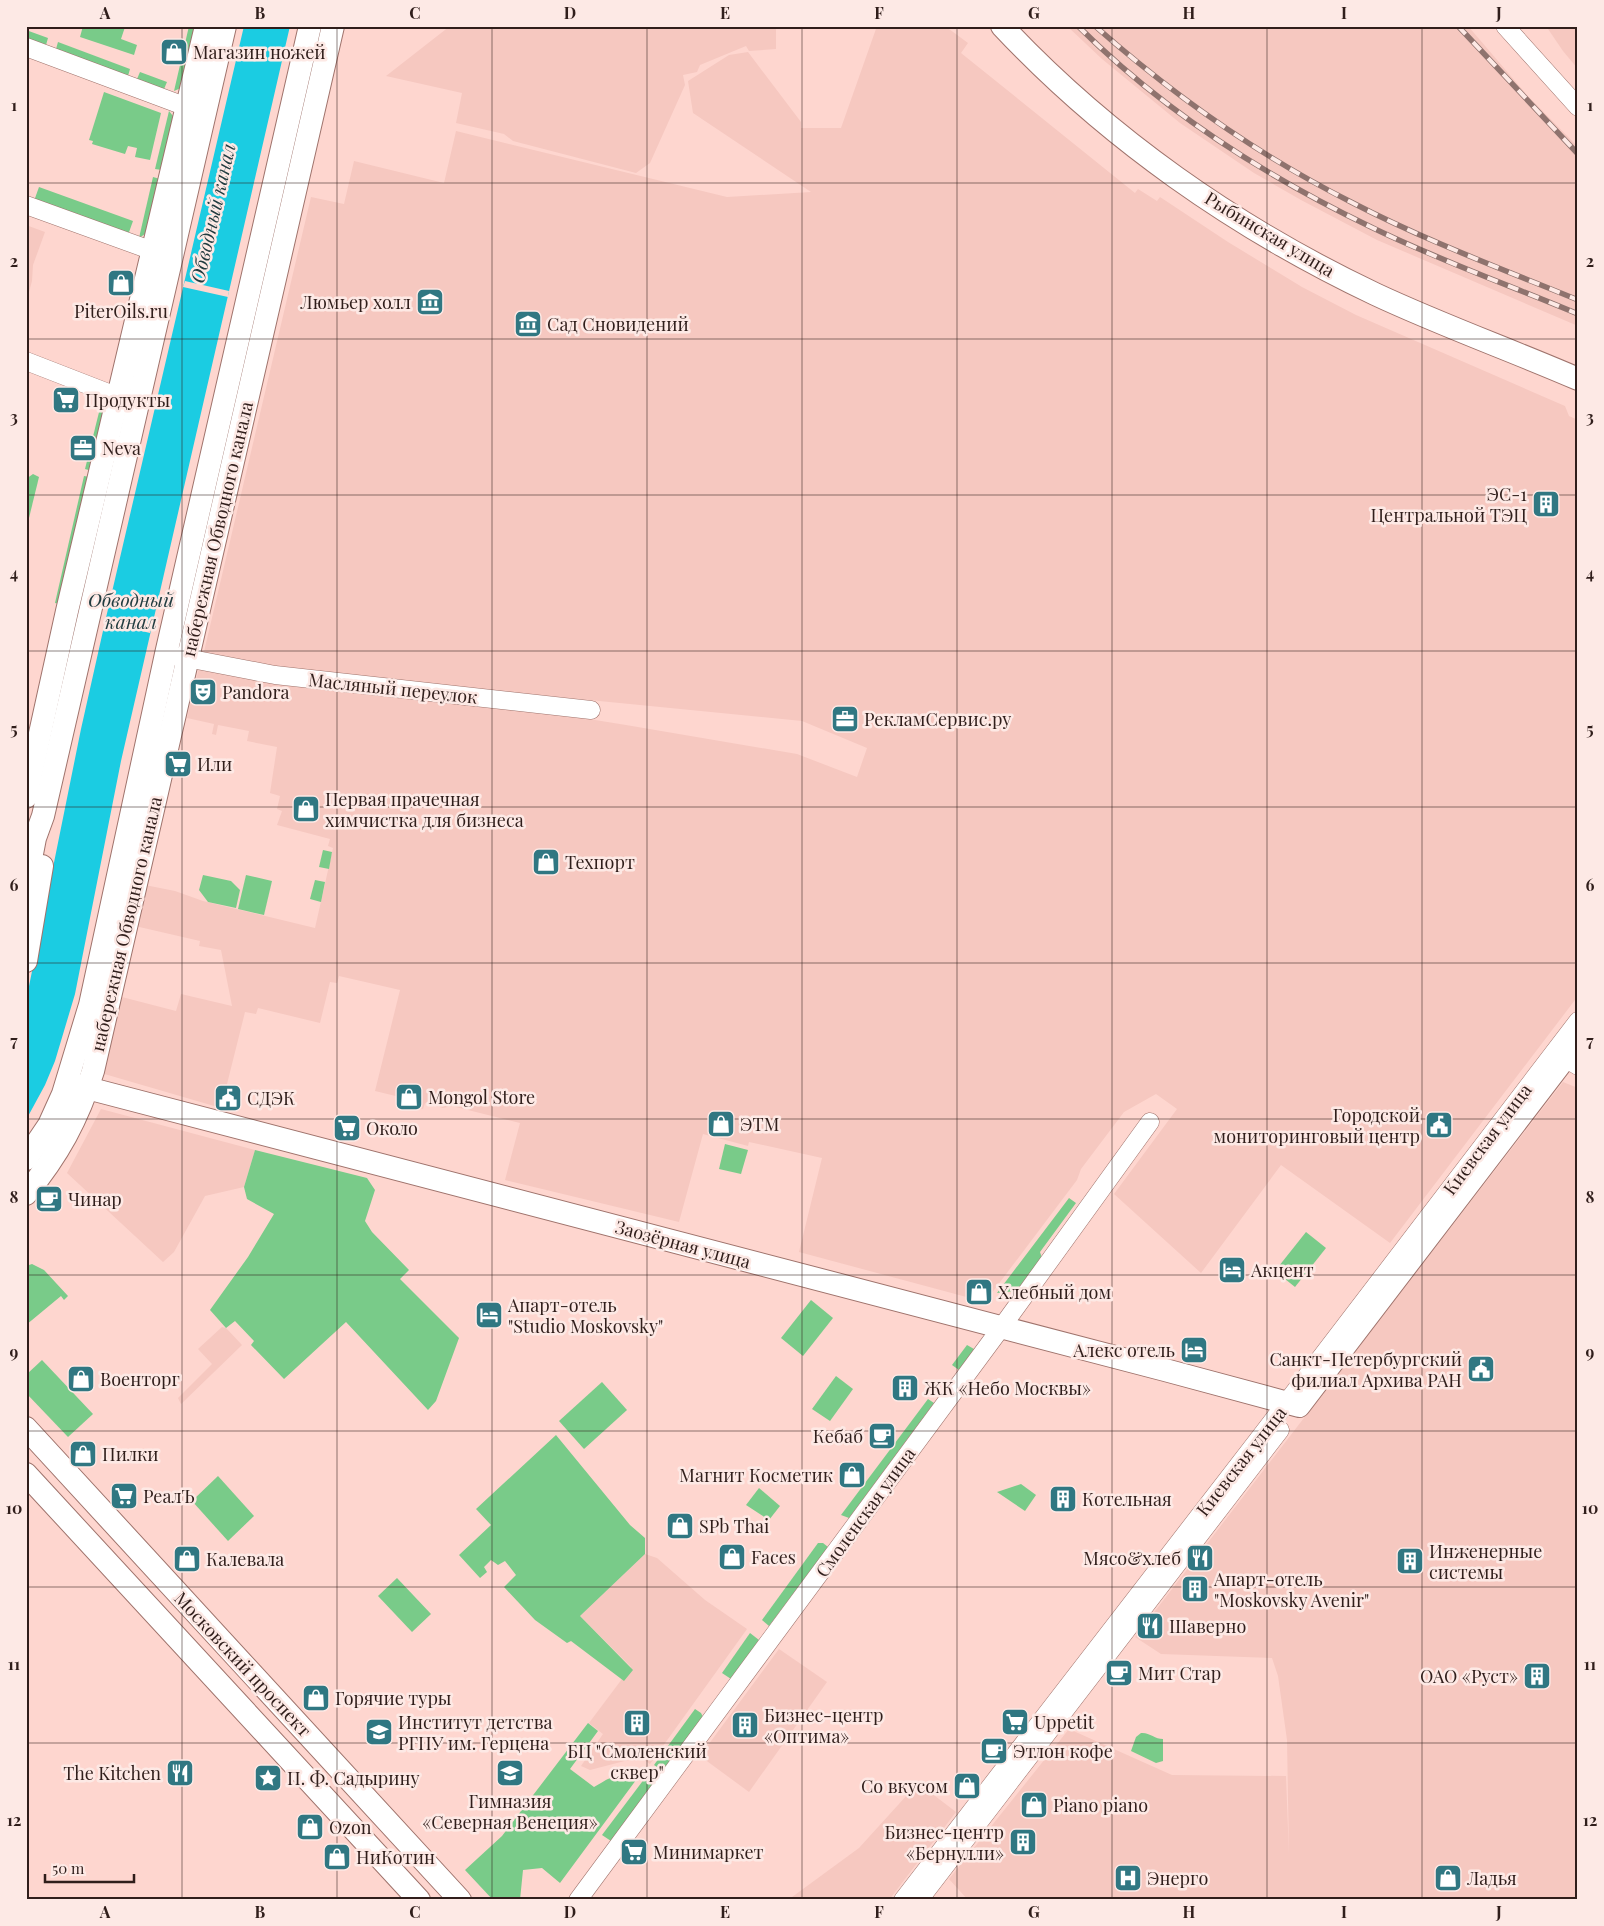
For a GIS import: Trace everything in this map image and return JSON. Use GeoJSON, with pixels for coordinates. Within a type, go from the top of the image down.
{"type":"FeatureCollection","features":[{"type":"Feature","properties":{"kind":"main road"},"geometry":{"type":"LineString","coordinates":[[26,885],[35,838],[43,816],[128,400],[153,251],[206,26]]}},
{"type":"Feature","properties":{"kind":"main road"},"geometry":{"type":"LineString","coordinates":[[26,797],[63,628],[128,400],[225,26]]}},
{"type":"Feature","properties":{"kind":"main road","name":"набережная Обводного канала"},"geometry":{"type":"LineString","coordinates":[[26,1159],[78,1085],[103,1029],[176,656],[310,26]]}},
{"type":"Feature","properties":{"kind":"main road","name":"набережная Обводного канала"},"geometry":{"type":"LineString","coordinates":[[176,656],[333,26]]}},
{"type":"Feature","properties":{"kind":"main road","name":"Рыбинская улица"},"geometry":{"type":"LineString","coordinates":[[1002,26],[1061,85],[1122,137],[1176,177],[1244,222],[1375,294],[1578,379]]}},
{"type":"Feature","properties":{"kind":"main road"},"geometry":{"type":"LineString","coordinates":[[26,961],[46,841],[43,816]]}},
{"type":"Feature","properties":{"kind":"main road","name":"Киевская улица"},"geometry":{"type":"LineString","coordinates":[[1292,1404],[1578,1041]]}},
{"type":"Feature","properties":{"kind":"main road","name":"набережная Обводного канала"},"geometry":{"type":"LineString","coordinates":[[26,1194],[47,1167],[75,1120],[78,1085]]}},
{"type":"Feature","properties":{"kind":"main road","name":"Заозёрная улица"},"geometry":{"type":"LineString","coordinates":[[78,1085],[1292,1404]]}},
{"type":"Feature","properties":{"kind":"main road","name":"Московский проспект"},"geometry":{"type":"LineString","coordinates":[[26,1428],[460,1900]]}},
{"type":"Feature","properties":{"kind":"main road","name":"Московский проспект"},"geometry":{"type":"LineString","coordinates":[[26,1474],[419,1900]]}},
{"type":"Feature","properties":{"kind":"street"},"geometry":{"type":"LineString","coordinates":[[1505,26],[1578,106]]}},
{"type":"Feature","properties":{"kind":"street"},"geometry":{"type":"LineString","coordinates":[[1521,26],[1539,63]]}},
{"type":"Feature","properties":{"kind":"street"},"geometry":{"type":"LineString","coordinates":[[26,47],[187,107]]}},
{"type":"Feature","properties":{"kind":"street"},"geometry":{"type":"LineString","coordinates":[[26,205],[153,251]]}},
{"type":"Feature","properties":{"kind":"street"},"geometry":{"type":"LineString","coordinates":[[26,361],[128,400]]}},
{"type":"Feature","properties":{"kind":"street","name":"Масляный переулок"},"geometry":{"type":"LineString","coordinates":[[176,656],[275,675],[591,710]]}},
{"type":"Feature","properties":{"kind":"street","name":"Киевская улица"},"geometry":{"type":"LineString","coordinates":[[1565,1059],[1578,1021]]}},
{"type":"Feature","properties":{"kind":"street","name":"Смоленская улица"},"geometry":{"type":"LineString","coordinates":[[578,1900],[1001,1328],[1150,1122]]}},
{"type":"Feature","properties":{"kind":"street","name":"Киевская улица"},"geometry":{"type":"LineString","coordinates":[[903,1900],[1292,1404]]}},
{"type":"Feature","properties":{"kind":"street","name":"Киевская улица"},"geometry":{"type":"LineString","coordinates":[[919,1900],[1292,1404]]}},
{"type":"Feature","properties":{"kind":"shaded area"},"geometry":{"type":"Polygon","coordinates":[[[450,26],[776,26],[776,49],[749,51],[746,46],[700,65],[697,72],[683,75],[685,85],[650,163],[636,173],[513,141],[504,134],[456,123],[462,93],[386,76],[450,26]]]}},
{"type":"Feature","properties":{"kind":"shaded area"},"geometry":{"type":"Polygon","coordinates":[[[877,26],[945,26],[968,43],[961,53],[1135,193],[1138,189],[1157,201],[1160,197],[1228,242],[1302,287],[1356,315],[1565,406],[1569,416],[1578,420],[1578,996],[1390,1243],[1281,1165],[1201,1273],[1114,1194],[1177,1109],[1156,1094],[1124,1112],[1081,1169],[1077,1180],[985,1302],[799,1252],[822,1158],[749,1142],[748,1146],[703,1134],[679,1222],[505,1180],[520,1123],[452,1106],[443,1108],[425,1103],[423,1109],[411,1106],[412,1100],[375,1091],[400,990],[339,976],[337,983],[330,982],[320,1023],[258,1008],[256,1014],[245,1012],[221,1108],[101,1073],[118,996],[176,1011],[181,994],[232,1006],[221,950],[199,946],[200,941],[135,926],[145,885],[175,891],[203,901],[315,928],[333,848],[328,846],[330,839],[277,825],[282,811],[277,809],[280,796],[270,793],[277,747],[247,741],[249,731],[218,725],[216,735],[212,734],[214,724],[187,718],[199,667],[558,714],[626,725],[797,754],[857,777],[867,748],[802,721],[307,672],[203,656],[311,197],[344,204],[354,161],[444,183],[456,131],[727,197],[811,192],[693,113],[688,81],[729,55],[748,52],[801,122],[801,128],[841,128],[877,26]]]}},
{"type":"Feature","properties":{"kind":"shaded area"},"geometry":{"type":"Polygon","coordinates":[[[1067,26],[1468,26],[1527,95],[1578,147],[1578,326],[1377,240],[1254,173],[1180,123],[1102,59],[1067,26]]]}},
{"type":"Feature","properties":{"kind":"shaded area"},"geometry":{"type":"Polygon","coordinates":[[[1546,26],[1578,26],[1578,69],[1563,51],[1546,26]]]}},
{"type":"Feature","properties":{"kind":"shaded area"},"geometry":{"type":"Polygon","coordinates":[[[26,225],[45,232],[33,265],[32,281],[26,303],[26,225]]]}},
{"type":"Feature","properties":{"kind":"shaded area"},"geometry":{"type":"Polygon","coordinates":[[[1563,1082],[1578,1088],[1578,1900],[968,1900],[949,1879],[1069,1729],[1172,1775],[1286,1776],[1289,1855],[1287,1740],[1278,1676],[1272,1658],[1161,1654],[1135,1637],[1563,1082]]]}},
{"type":"Feature","properties":{"kind":"shaded area"},"geometry":{"type":"Polygon","coordinates":[[[101,1109],[255,1150],[244,1187],[205,1196],[174,1252],[163,1262],[67,1173],[101,1109]]]}},
{"type":"Feature","properties":{"kind":"shaded area"},"geometry":{"type":"Polygon","coordinates":[[[222,1327],[226,1328],[242,1345],[181,1404],[178,1398],[212,1364],[198,1349],[222,1327]]]}},
{"type":"Feature","properties":{"kind":"shaded area"},"geometry":{"type":"Polygon","coordinates":[[[645,1554],[657,1558],[705,1600],[747,1629],[650,1764],[640,1757],[590,1770],[581,1766],[603,1734],[589,1723],[631,1667],[580,1616],[645,1554]]]}},
{"type":"Feature","properties":{"kind":"shaded area"},"geometry":{"type":"Polygon","coordinates":[[[779,1649],[827,1682],[749,1792],[700,1756],[779,1649]]]}},
{"type":"Feature","properties":{"kind":"shaded area"},"geometry":{"type":"Polygon","coordinates":[[[918,1783],[956,1812],[889,1900],[788,1900],[859,1848],[918,1783]]]}},
{"type":"Feature","properties":{"kind":"green space"},"geometry":{"type":"Polygon","coordinates":[[[83,26],[125,27],[121,39],[137,45],[134,55],[80,37],[83,26]]]}},
{"type":"Feature","properties":{"kind":"green space"},"geometry":{"type":"Polygon","coordinates":[[[189,26],[196,26],[181,88],[174,91],[189,26]]]}},
{"type":"Feature","properties":{"kind":"green space"},"geometry":{"type":"Polygon","coordinates":[[[26,30],[48,38],[46,45],[26,38],[26,30]]]}},
{"type":"Feature","properties":{"kind":"green space"},"geometry":{"type":"Polygon","coordinates":[[[58,42],[130,69],[128,76],[56,49],[58,42]]]}},
{"type":"Feature","properties":{"kind":"green space"},"geometry":{"type":"Polygon","coordinates":[[[140,72],[167,82],[164,89],[137,79],[140,72]]]}},
{"type":"Feature","properties":{"kind":"green space"},"geometry":{"type":"Polygon","coordinates":[[[104,92],[161,113],[150,160],[135,157],[137,148],[128,146],[125,154],[92,144],[93,141],[89,140],[104,92]]]}},
{"type":"Feature","properties":{"kind":"green space"},"geometry":{"type":"Polygon","coordinates":[[[169,111],[173,116],[162,170],[155,169],[169,111]]]}},
{"type":"Feature","properties":{"kind":"green space"},"geometry":{"type":"Polygon","coordinates":[[[153,177],[160,179],[148,232],[139,238],[153,177]]]}},
{"type":"Feature","properties":{"kind":"green space"},"geometry":{"type":"Polygon","coordinates":[[[39,187],[133,221],[128,235],[34,201],[39,187]]]}},
{"type":"Feature","properties":{"kind":"green space"},"geometry":{"type":"Polygon","coordinates":[[[101,404],[105,409],[92,471],[85,469],[101,404]]]}},
{"type":"Feature","properties":{"kind":"green space"},"geometry":{"type":"Polygon","coordinates":[[[33,474],[39,477],[29,518],[26,519],[26,479],[33,474]]]}},
{"type":"Feature","properties":{"kind":"green space"},"geometry":{"type":"Polygon","coordinates":[[[84,476],[90,477],[60,604],[55,603],[84,476]]]}},
{"type":"Feature","properties":{"kind":"green space"},"geometry":{"type":"Polygon","coordinates":[[[323,850],[332,852],[329,869],[319,867],[323,850]]]}},
{"type":"Feature","properties":{"kind":"green space"},"geometry":{"type":"Polygon","coordinates":[[[203,875],[231,881],[240,890],[236,908],[208,902],[199,890],[203,875]]]}},
{"type":"Feature","properties":{"kind":"green space"},"geometry":{"type":"Polygon","coordinates":[[[246,875],[272,881],[264,915],[238,909],[246,875]]]}},
{"type":"Feature","properties":{"kind":"green space"},"geometry":{"type":"Polygon","coordinates":[[[315,880],[325,882],[321,902],[310,899],[315,880]]]}},
{"type":"Feature","properties":{"kind":"green space"},"geometry":{"type":"Polygon","coordinates":[[[725,1144],[748,1150],[741,1174],[719,1169],[725,1144]]]}},
{"type":"Feature","properties":{"kind":"green space"},"geometry":{"type":"Polygon","coordinates":[[[255,1150],[367,1178],[375,1190],[365,1221],[372,1232],[409,1270],[400,1279],[459,1338],[436,1401],[428,1410],[346,1322],[284,1379],[251,1345],[254,1341],[235,1321],[226,1328],[210,1310],[248,1257],[274,1214],[247,1199],[244,1187],[255,1150]]]}},
{"type":"Feature","properties":{"kind":"green space"},"geometry":{"type":"Polygon","coordinates":[[[1069,1198],[1076,1203],[1040,1252],[1042,1258],[1016,1291],[997,1293],[1069,1198]]]}},
{"type":"Feature","properties":{"kind":"green space"},"geometry":{"type":"Polygon","coordinates":[[[1306,1232],[1326,1248],[1295,1287],[1275,1271],[1306,1232]]]}},
{"type":"Feature","properties":{"kind":"green space"},"geometry":{"type":"Polygon","coordinates":[[[32,1264],[44,1270],[68,1296],[64,1300],[61,1296],[26,1325],[26,1266],[32,1264]]]}},
{"type":"Feature","properties":{"kind":"green space"},"geometry":{"type":"Polygon","coordinates":[[[811,1300],[833,1318],[803,1356],[781,1338],[811,1300]]]}},
{"type":"Feature","properties":{"kind":"green space"},"geometry":{"type":"Polygon","coordinates":[[[967,1345],[974,1349],[959,1370],[952,1365],[967,1345]]]}},
{"type":"Feature","properties":{"kind":"green space"},"geometry":{"type":"Polygon","coordinates":[[[42,1360],[93,1414],[68,1437],[26,1393],[26,1375],[42,1360]]]}},
{"type":"Feature","properties":{"kind":"green space"},"geometry":{"type":"Polygon","coordinates":[[[836,1376],[853,1389],[830,1421],[812,1409],[836,1376]]]}},
{"type":"Feature","properties":{"kind":"green space"},"geometry":{"type":"Polygon","coordinates":[[[602,1382],[627,1410],[584,1449],[559,1421],[602,1382]]]}},
{"type":"Feature","properties":{"kind":"green space"},"geometry":{"type":"Polygon","coordinates":[[[928,1399],[934,1403],[849,1518],[841,1515],[928,1399]]]}},
{"type":"Feature","properties":{"kind":"green space"},"geometry":{"type":"Polygon","coordinates":[[[556,1435],[630,1525],[645,1538],[645,1554],[580,1616],[633,1670],[624,1681],[571,1641],[567,1643],[535,1620],[504,1587],[516,1575],[505,1561],[498,1565],[491,1560],[484,1567],[487,1572],[480,1578],[459,1555],[491,1525],[476,1509],[556,1435]]]}},
{"type":"Feature","properties":{"kind":"green space"},"geometry":{"type":"Polygon","coordinates":[[[218,1476],[254,1516],[228,1541],[192,1501],[218,1476]]]}},
{"type":"Feature","properties":{"kind":"green space"},"geometry":{"type":"Polygon","coordinates":[[[1021,1484],[1036,1495],[1025,1511],[997,1492],[1021,1484]]]}},
{"type":"Feature","properties":{"kind":"green space"},"geometry":{"type":"Polygon","coordinates":[[[759,1488],[780,1506],[769,1520],[746,1505],[759,1488]]]}},
{"type":"Feature","properties":{"kind":"green space"},"geometry":{"type":"Polygon","coordinates":[[[818,1543],[823,1543],[828,1547],[769,1626],[762,1620],[818,1543]]]}},
{"type":"Feature","properties":{"kind":"green space"},"geometry":{"type":"Polygon","coordinates":[[[397,1578],[431,1614],[412,1632],[378,1596],[397,1578]]]}},
{"type":"Feature","properties":{"kind":"green space"},"geometry":{"type":"Polygon","coordinates":[[[750,1633],[759,1640],[731,1679],[722,1673],[750,1633]]]}},
{"type":"Feature","properties":{"kind":"green space"},"geometry":{"type":"Polygon","coordinates":[[[695,1709],[703,1717],[663,1771],[654,1765],[695,1709]]]}},
{"type":"Feature","properties":{"kind":"green space"},"geometry":{"type":"Polygon","coordinates":[[[588,1723],[598,1731],[570,1769],[594,1787],[621,1774],[627,1773],[639,1776],[560,1883],[542,1868],[523,1870],[520,1900],[493,1900],[465,1870],[502,1836],[588,1723]]]}},
{"type":"Feature","properties":{"kind":"green space"},"geometry":{"type":"Polygon","coordinates":[[[1141,1733],[1163,1739],[1163,1761],[1156,1763],[1131,1751],[1136,1737],[1141,1733]]]}},
{"type":"Feature","properties":{"kind":"green space"},"geometry":{"type":"Polygon","coordinates":[[[648,1774],[656,1780],[611,1841],[602,1835],[648,1774]]]}},
{"type":"Feature","properties":{"kind":"water","name":"Обводный канал"},"geometry":{"type":"Polygon","coordinates":[[[244,26],[290,26],[121,761],[75,994],[55,1061],[45,1085],[26,1120],[26,1001],[81,729],[244,26]]]}},
{"type":"Feature","properties":{"kind":"pier"},"geometry":{"type":"Polygon","coordinates":[[[185,281],[229,291],[228,297],[183,287],[185,281]]]}},
{"type":"Feature","properties":{"kind":"pier"},"geometry":{"type":"Polygon","coordinates":[[[106,617],[152,627],[150,633],[105,622],[106,617]]]}},
{"type":"Feature","properties":{"kind":"railway"},"geometry":{"type":"LineString","coordinates":[[1078,26],[1110,57],[1180,113],[1216,139],[1292,186],[1396,239],[1578,314]]}},
{"type":"Feature","properties":{"kind":"railway"},"geometry":{"type":"LineString","coordinates":[[1095,26],[1186,100],[1250,144],[1316,184],[1379,216],[1463,254],[1578,300]]}},
{"type":"Feature","properties":{"kind":"railway"},"geometry":{"type":"LineString","coordinates":[[1458,26],[1578,154]]}},
{"type":"Feature","properties":{"kind":"place","name":"Магазин ножей"},"geometry":{"type":"Point","coordinates":[174,52]}},
{"type":"Feature","properties":{"kind":"place","name":"PiterOils.ru"},"geometry":{"type":"Point","coordinates":[121,283]}},
{"type":"Feature","properties":{"kind":"place","name":"Люмьер холл"},"geometry":{"type":"Point","coordinates":[430,302]}},
{"type":"Feature","properties":{"kind":"place","name":"Сад Сновидений"},"geometry":{"type":"Point","coordinates":[528,324]}},
{"type":"Feature","properties":{"kind":"place","name":"Продукты"},"geometry":{"type":"Point","coordinates":[66,400]}},
{"type":"Feature","properties":{"kind":"place","name":"Neva"},"geometry":{"type":"Point","coordinates":[83,448]}},
{"type":"Feature","properties":{"kind":"place","name":"ЭС-1 Центральной ТЭЦ"},"geometry":{"type":"Point","coordinates":[1546,504]}},
{"type":"Feature","properties":{"kind":"place","name":"Pandora"},"geometry":{"type":"Point","coordinates":[203,692]}},
{"type":"Feature","properties":{"kind":"place","name":"РекламСервис.ру"},"geometry":{"type":"Point","coordinates":[845,719]}},
{"type":"Feature","properties":{"kind":"place","name":"Или"},"geometry":{"type":"Point","coordinates":[178,764]}},
{"type":"Feature","properties":{"kind":"place","name":"Первая прачечная химчистка для бизнеса"},"geometry":{"type":"Point","coordinates":[306,809]}},
{"type":"Feature","properties":{"kind":"place","name":"Техпорт"},"geometry":{"type":"Point","coordinates":[546,862]}},
{"type":"Feature","properties":{"kind":"place","name":"Mongol Store"},"geometry":{"type":"Point","coordinates":[409,1097]}},
{"type":"Feature","properties":{"kind":"place","name":"СДЭК"},"geometry":{"type":"Point","coordinates":[228,1098]}},
{"type":"Feature","properties":{"kind":"place","name":"ЭТМ"},"geometry":{"type":"Point","coordinates":[721,1124]}},
{"type":"Feature","properties":{"kind":"place","name":"Городской мониторинговый центр"},"geometry":{"type":"Point","coordinates":[1439,1125]}},
{"type":"Feature","properties":{"kind":"place","name":"Около"},"geometry":{"type":"Point","coordinates":[347,1128]}},
{"type":"Feature","properties":{"kind":"place","name":"Чинар"},"geometry":{"type":"Point","coordinates":[49,1199]}},
{"type":"Feature","properties":{"kind":"place","name":"Акцент"},"geometry":{"type":"Point","coordinates":[1232,1270]}},
{"type":"Feature","properties":{"kind":"place","name":"Хлебный дом"},"geometry":{"type":"Point","coordinates":[979,1292]}},
{"type":"Feature","properties":{"kind":"place","name":"Апарт-отель \"Studio Moskovsky\""},"geometry":{"type":"Point","coordinates":[489,1315]}},
{"type":"Feature","properties":{"kind":"place","name":"Алекс отель"},"geometry":{"type":"Point","coordinates":[1194,1350]}},
{"type":"Feature","properties":{"kind":"place","name":"Санкт-Петербургский филиал Архива РАН"},"geometry":{"type":"Point","coordinates":[1481,1369]}},
{"type":"Feature","properties":{"kind":"place","name":"Военторг"},"geometry":{"type":"Point","coordinates":[81,1379]}},
{"type":"Feature","properties":{"kind":"place","name":"ЖК «Небо Москвы»"},"geometry":{"type":"Point","coordinates":[905,1388]}},
{"type":"Feature","properties":{"kind":"place","name":"Кебаб"},"geometry":{"type":"Point","coordinates":[882,1436]}},
{"type":"Feature","properties":{"kind":"place","name":"Пилки"},"geometry":{"type":"Point","coordinates":[83,1454]}},
{"type":"Feature","properties":{"kind":"place","name":"Магнит Косметик"},"geometry":{"type":"Point","coordinates":[852,1475]}},
{"type":"Feature","properties":{"kind":"place","name":"РеалЪ"},"geometry":{"type":"Point","coordinates":[124,1496]}},
{"type":"Feature","properties":{"kind":"place","name":"Котельная"},"geometry":{"type":"Point","coordinates":[1063,1499]}},
{"type":"Feature","properties":{"kind":"place","name":"SPb Thai"},"geometry":{"type":"Point","coordinates":[680,1526]}},
{"type":"Feature","properties":{"kind":"place","name":"Faces"},"geometry":{"type":"Point","coordinates":[732,1557]}},
{"type":"Feature","properties":{"kind":"place","name":"Мясо&хлеб"},"geometry":{"type":"Point","coordinates":[1200,1558]}},
{"type":"Feature","properties":{"kind":"place","name":"Калевала"},"geometry":{"type":"Point","coordinates":[187,1559]}},
{"type":"Feature","properties":{"kind":"place","name":"Инженерные системы"},"geometry":{"type":"Point","coordinates":[1410,1561]}},
{"type":"Feature","properties":{"kind":"place","name":"Апарт-отель \"Moskovsky Avenir\""},"geometry":{"type":"Point","coordinates":[1195,1589]}},
{"type":"Feature","properties":{"kind":"place","name":"Шаверно"},"geometry":{"type":"Point","coordinates":[1150,1626]}},
{"type":"Feature","properties":{"kind":"place","name":"Мит Стар"},"geometry":{"type":"Point","coordinates":[1119,1673]}},
{"type":"Feature","properties":{"kind":"place","name":"ОАО «Руст»"},"geometry":{"type":"Point","coordinates":[1537,1676]}},
{"type":"Feature","properties":{"kind":"place","name":"Горячие туры"},"geometry":{"type":"Point","coordinates":[316,1698]}},
{"type":"Feature","properties":{"kind":"place","name":"Uppetit"},"geometry":{"type":"Point","coordinates":[1015,1722]}},
{"type":"Feature","properties":{"kind":"place","name":"БЦ \"Смоленский сквер\""},"geometry":{"type":"Point","coordinates":[637,1723]}},
{"type":"Feature","properties":{"kind":"place","name":"Бизнес-центр «Оптима»"},"geometry":{"type":"Point","coordinates":[745,1725]}},
{"type":"Feature","properties":{"kind":"place","name":"Институт детства РГПУ им. Герцена"},"geometry":{"type":"Point","coordinates":[379,1732]}},
{"type":"Feature","properties":{"kind":"place","name":"Этлон кофе"},"geometry":{"type":"Point","coordinates":[994,1751]}},
{"type":"Feature","properties":{"kind":"place","name":"The Kitchen"},"geometry":{"type":"Point","coordinates":[180,1773]}},
{"type":"Feature","properties":{"kind":"place","name":"Гимназия «Северная Венеция»"},"geometry":{"type":"Point","coordinates":[510,1773]}},
{"type":"Feature","properties":{"kind":"place","name":"П. Ф. Садырину"},"geometry":{"type":"Point","coordinates":[268,1778]}},
{"type":"Feature","properties":{"kind":"place","name":"Со вкусом"},"geometry":{"type":"Point","coordinates":[967,1786]}},
{"type":"Feature","properties":{"kind":"place","name":"Piano piano"},"geometry":{"type":"Point","coordinates":[1034,1805]}},
{"type":"Feature","properties":{"kind":"place","name":"Ozon"},"geometry":{"type":"Point","coordinates":[310,1827]}},
{"type":"Feature","properties":{"kind":"place","name":"Бизнес-центр «Бернулли»"},"geometry":{"type":"Point","coordinates":[1023,1842]}},
{"type":"Feature","properties":{"kind":"place","name":"Минимаркет"},"geometry":{"type":"Point","coordinates":[634,1852]}},
{"type":"Feature","properties":{"kind":"place","name":"НиКотин"},"geometry":{"type":"Point","coordinates":[337,1857]}},
{"type":"Feature","properties":{"kind":"place","name":"Энерго"},"geometry":{"type":"Point","coordinates":[1128,1878]}},
{"type":"Feature","properties":{"kind":"place","name":"Ладья"},"geometry":{"type":"Point","coordinates":[1448,1878]}}]}
